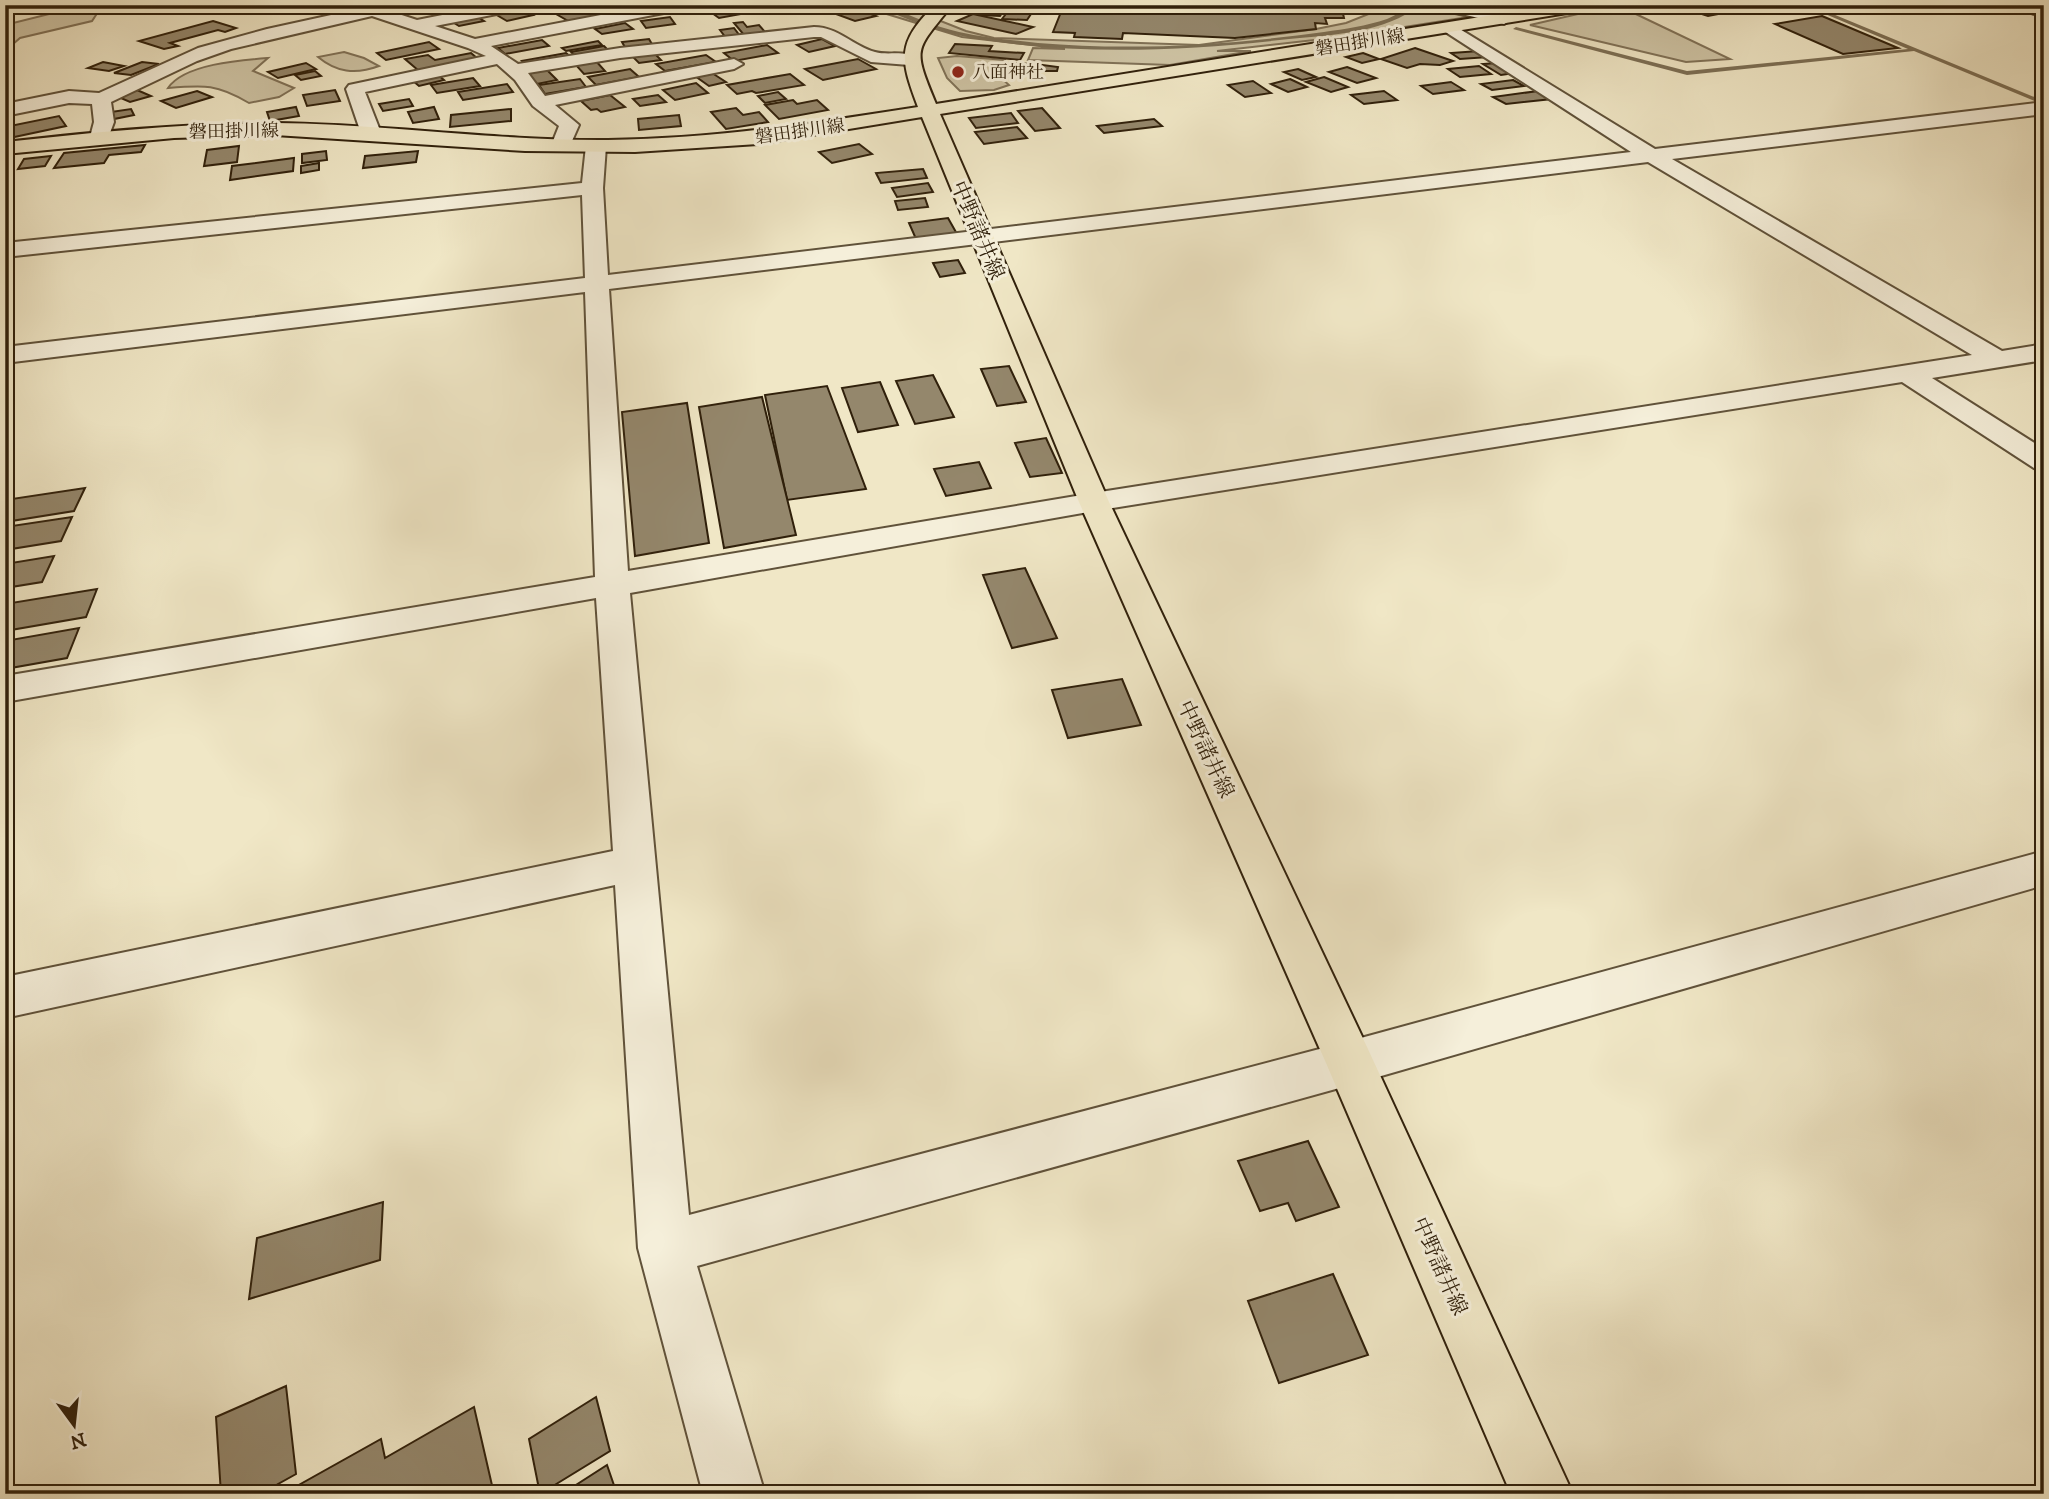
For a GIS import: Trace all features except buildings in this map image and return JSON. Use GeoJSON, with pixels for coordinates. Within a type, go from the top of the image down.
{"type":"FeatureCollection","features":[{"type":"Feature","properties":{"kind":"main road","name":"磐田掛川線"},"geometry":{"type":"LineString","coordinates":[[5,148],[100,137],[252,129],[371,133],[579,146],[758,138],[1586,5]]}},
{"type":"Feature","properties":{"kind":"main road"},"geometry":{"type":"LineString","coordinates":[[909,60],[917,36],[939,10]]}},
{"type":"Feature","properties":{"kind":"main road","name":"中野諸井線"},"geometry":{"type":"LineString","coordinates":[[909,60],[1094,502],[1350,1063],[1542,1494]]}},
{"type":"Feature","properties":{"kind":"street"},"geometry":{"type":"LineString","coordinates":[[354,5],[474,44],[501,58],[515,70],[540,102],[569,125],[579,146],[592,188],[612,584],[665,1248],[734,1494]]}},
{"type":"Feature","properties":{"kind":"street"},"geometry":{"type":"LineString","coordinates":[[416,24],[518,5]]}},
{"type":"Feature","properties":{"kind":"street"},"geometry":{"type":"LineString","coordinates":[[1442,5],[1467,8],[1504,19]]}},
{"type":"Feature","properties":{"kind":"street"},"geometry":{"type":"LineString","coordinates":[[2025,5],[2044,13]]}},
{"type":"Feature","properties":{"kind":"street"},"geometry":{"type":"LineString","coordinates":[[474,44],[669,7]]}},
{"type":"Feature","properties":{"kind":"street"},"geometry":{"type":"LineString","coordinates":[[5,110],[69,97],[101,99],[205,51],[286,29],[373,10]]}},
{"type":"Feature","properties":{"kind":"street"},"geometry":{"type":"LineString","coordinates":[[1450,28],[1650,155],[1999,360]]}},
{"type":"Feature","properties":{"kind":"street"},"geometry":{"type":"LineString","coordinates":[[515,70],[620,53],[814,32],[824,33],[861,52],[884,60],[909,60]]}},
{"type":"Feature","properties":{"kind":"street"},"geometry":{"type":"LineString","coordinates":[[823,54],[861,52]]}},
{"type":"Feature","properties":{"kind":"street"},"geometry":{"type":"LineString","coordinates":[[371,133],[355,89],[501,58]]}},
{"type":"Feature","properties":{"kind":"street"},"geometry":{"type":"LineString","coordinates":[[540,102],[752,61]]}},
{"type":"Feature","properties":{"kind":"street"},"geometry":{"type":"LineString","coordinates":[[100,137],[104,122],[101,99]]}},
{"type":"Feature","properties":{"kind":"street"},"geometry":{"type":"LineString","coordinates":[[5,355],[2044,108]]}},
{"type":"Feature","properties":{"kind":"street"},"geometry":{"type":"LineString","coordinates":[[5,250],[592,188]]}},
{"type":"Feature","properties":{"kind":"street"},"geometry":{"type":"LineString","coordinates":[[5,689],[1094,502],[2044,352]]}},
{"type":"Feature","properties":{"kind":"street"},"geometry":{"type":"LineString","coordinates":[[1909,375],[2044,462]]}},
{"type":"Feature","properties":{"kind":"street"},"geometry":{"type":"LineString","coordinates":[[5,998],[634,864]]}},
{"type":"Feature","properties":{"kind":"street"},"geometry":{"type":"LineString","coordinates":[[665,1248],[1350,1063],[2044,868]]}},
{"type":"Feature","properties":{"kind":"shaded area"},"geometry":{"type":"Polygon","coordinates":[[[857,5],[900,5],[966,31],[994,38],[1199,45],[1346,23],[1391,5],[1434,5],[1433,9],[1468,17],[1341,37],[1217,51],[1251,51],[1170,65],[1028,60],[1033,48],[1065,49],[962,37],[857,5]]]}},
{"type":"Feature","properties":{"kind":"shaded area"},"geometry":{"type":"Polygon","coordinates":[[[1617,5],[1730,59],[1686,62],[1530,25],[1617,5]]]}},
{"type":"Feature","properties":{"kind":"shaded area"},"geometry":{"type":"Polygon","coordinates":[[[77,7],[98,12],[92,21],[20,38],[5,51],[5,25],[77,7]]]}},
{"type":"Feature","properties":{"kind":"shaded area"},"geometry":{"type":"Polygon","coordinates":[[[344,52],[379,66],[354,71],[339,69],[318,57],[344,52]]]}},
{"type":"Feature","properties":{"kind":"shaded area"},"geometry":{"type":"Polygon","coordinates":[[[957,56],[1005,60],[1000,77],[1009,85],[994,90],[960,91],[947,78],[938,58],[957,56]]]}},
{"type":"Feature","properties":{"kind":"shaded area"},"geometry":{"type":"Polygon","coordinates":[[[268,58],[253,71],[294,88],[279,97],[249,103],[228,92],[210,87],[168,88],[187,73],[200,68],[268,58]]]}},
{"type":"Feature","properties":{"kind":"waterway"},"geometry":{"type":"LineString","coordinates":[[879,5],[970,36],[1096,48],[1180,47],[1264,41],[1333,32],[1380,23],[1418,5]]}},
{"type":"Feature","properties":{"kind":"waterway"},"geometry":{"type":"LineString","coordinates":[[1806,5],[2044,103]]}},
{"type":"Feature","properties":{"kind":"waterway"},"geometry":{"type":"LineString","coordinates":[[1516,29],[1687,73],[1913,50]]}},
{"type":"Feature","properties":{"kind":"place","name":"八面神社"},"geometry":{"type":"Point","coordinates":[958,72]}}]}
